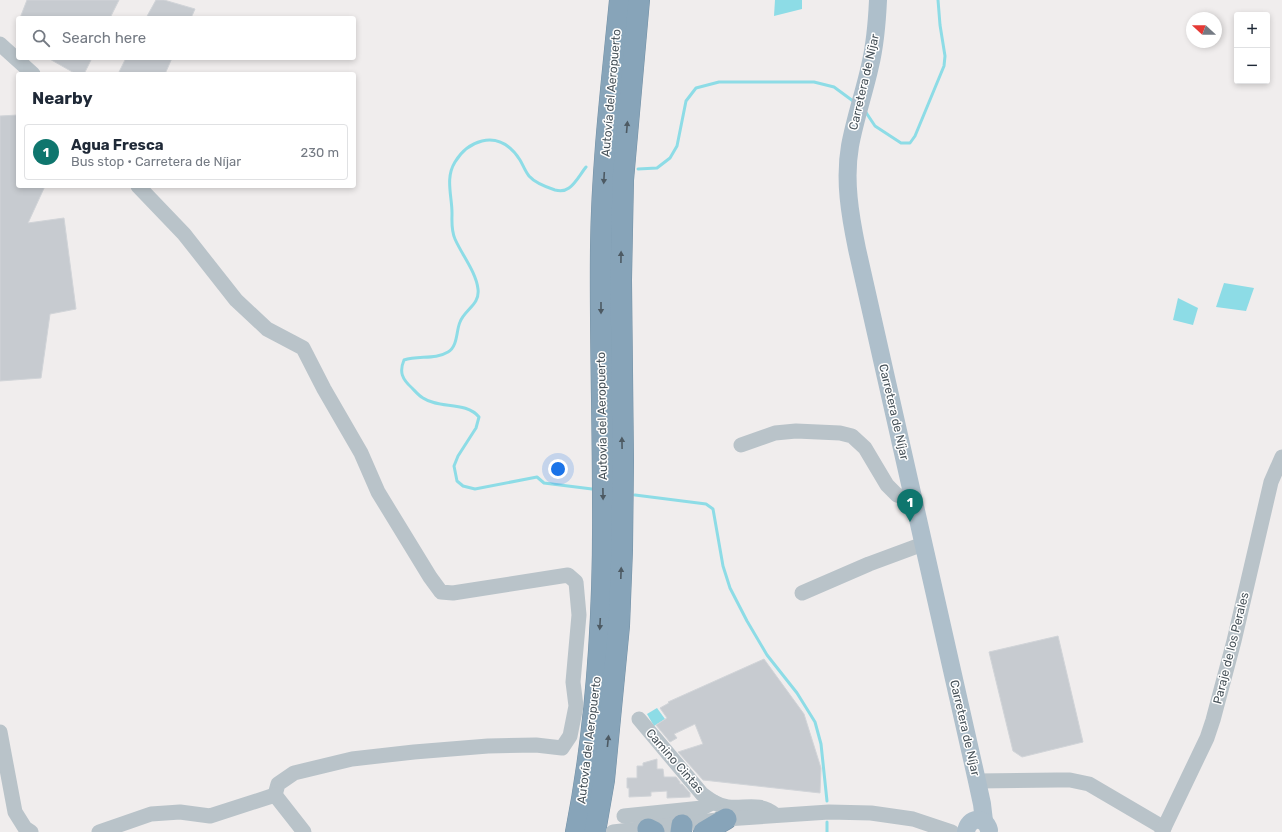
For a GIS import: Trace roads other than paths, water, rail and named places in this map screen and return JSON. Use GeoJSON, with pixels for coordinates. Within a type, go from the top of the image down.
{"type":"FeatureCollection","features":[{"type":"Feature","properties":{"kind":"highway","name":"Autovía del Aeropuerto"},"geometry":{"type":"LineString","coordinates":[[575,832],[581,809],[599,657],[603,562],[600,323],[601,244],[609,102],[620,0]]}},
{"type":"Feature","properties":{"kind":"highway","name":"Autovía del Aeropuerto"},"geometry":{"type":"LineString","coordinates":[[595,832],[604,780],[619,626],[623,461],[621,280],[623,180],[639,0]]}},
{"type":"Feature","properties":{"kind":"highway"},"geometry":{"type":"LineString","coordinates":[[601,832],[604,780]]}},
{"type":"Feature","properties":{"kind":"highway"},"geometry":{"type":"LineString","coordinates":[[704,832],[726,819]]}},
{"type":"Feature","properties":{"kind":"main road","name":"Carretera de Níjar"},"geometry":{"type":"LineString","coordinates":[[878,0],[877,25],[871,65],[850,146],[848,189],[851,218],[856,249],[982,804],[968,829]]}},
{"type":"Feature","properties":{"kind":"street"},"geometry":{"type":"LineString","coordinates":[[0,44],[16,59]]}},
{"type":"Feature","properties":{"kind":"street"},"geometry":{"type":"LineString","coordinates":[[18,60],[31,72]]}},
{"type":"Feature","properties":{"kind":"street"},"geometry":{"type":"LineString","coordinates":[[140,188],[184,234],[236,300],[267,329],[302,348],[324,390],[361,453],[378,492],[430,577],[441,592],[453,593],[568,575],[576,582],[579,615],[573,682],[576,706],[570,736],[562,748],[536,745],[488,746],[352,759],[294,773],[278,784],[275,795]]}},
{"type":"Feature","properties":{"kind":"street"},"geometry":{"type":"LineString","coordinates":[[741,445],[775,434],[796,431],[840,433],[852,436],[865,448],[887,485],[897,495],[914,500]]}},
{"type":"Feature","properties":{"kind":"street","name":"Paraje de los Perales"},"geometry":{"type":"LineString","coordinates":[[1163,830],[1207,738],[1213,720],[1234,641],[1271,482],[1282,457]]}},
{"type":"Feature","properties":{"kind":"street"},"geometry":{"type":"LineString","coordinates":[[802,593],[875,562],[923,544]]}},
{"type":"Feature","properties":{"kind":"street","name":"Camino Cintas"},"geometry":{"type":"LineString","coordinates":[[639,719],[702,794],[727,808],[752,806],[764,808],[776,816]]}},
{"type":"Feature","properties":{"kind":"street"},"geometry":{"type":"LineString","coordinates":[[0,732],[15,812],[24,828],[31,832]]}},
{"type":"Feature","properties":{"kind":"street"},"geometry":{"type":"LineString","coordinates":[[977,781],[1070,780],[1089,784],[1163,830]]}},
{"type":"Feature","properties":{"kind":"street"},"geometry":{"type":"LineString","coordinates":[[99,832],[151,814],[180,812],[210,816],[275,795]]}},
{"type":"Feature","properties":{"kind":"street"},"geometry":{"type":"LineString","coordinates":[[275,795],[304,832]]}},
{"type":"Feature","properties":{"kind":"street","name":"Camino Cintas"},"geometry":{"type":"LineString","coordinates":[[624,816],[702,808],[714,802]]}},
{"type":"Feature","properties":{"kind":"street"},"geometry":{"type":"LineString","coordinates":[[613,832],[682,829],[726,819],[829,812],[870,813],[968,829]]}},
{"type":"Feature","properties":{"kind":"water"},"geometry":{"type":"Polygon","coordinates":[[[775,0],[802,0],[802,9],[774,16],[775,0]]]}},
{"type":"Feature","properties":{"kind":"water"},"geometry":{"type":"Polygon","coordinates":[[[1224,283],[1254,288],[1246,311],[1216,307],[1224,283]]]}},
{"type":"Feature","properties":{"kind":"water"},"geometry":{"type":"Polygon","coordinates":[[[1178,298],[1198,308],[1193,325],[1173,320],[1178,298]]]}},
{"type":"Feature","properties":{"kind":"water"},"geometry":{"type":"Polygon","coordinates":[[[657,708],[665,719],[654,726],[647,714],[657,708]]]}},
{"type":"Feature","properties":{"kind":"waterway"},"geometry":{"type":"LineString","coordinates":[[865,111],[875,126],[901,143],[910,143],[915,136],[944,66],[945,56],[938,0]]}},
{"type":"Feature","properties":{"kind":"waterway"},"geometry":{"type":"LineString","coordinates":[[638,169],[657,168],[670,158],[677,146],[686,101],[696,88],[719,82],[814,82],[834,87],[853,101]]}},
{"type":"Feature","properties":{"kind":"waterway"},"geometry":{"type":"LineString","coordinates":[[586,167],[572,186],[566,190],[558,191],[537,183],[529,176],[513,151],[504,144],[494,140],[478,142],[470,146],[460,155],[450,174],[452,229],[455,239],[475,276],[478,289],[477,299],[460,322],[454,346],[448,352],[438,356],[404,360],[402,364],[402,375],[406,382],[423,398],[429,401],[467,409],[474,412],[479,417],[476,428],[458,456],[454,466],[457,481],[463,486],[475,489],[537,477],[544,483],[592,489]]}},
{"type":"Feature","properties":{"kind":"waterway"},"geometry":{"type":"LineString","coordinates":[[635,495],[706,504],[713,509],[723,566],[730,588],[767,655],[797,693],[815,722],[821,744],[827,801]]}},
{"type":"Feature","properties":{"kind":"waterway"},"geometry":{"type":"LineString","coordinates":[[827,822],[827,832]]}},
{"type":"Feature","properties":{"kind":"place","name":"Agua Fresca"},"geometry":{"type":"Point","coordinates":[910,522]}}]}
